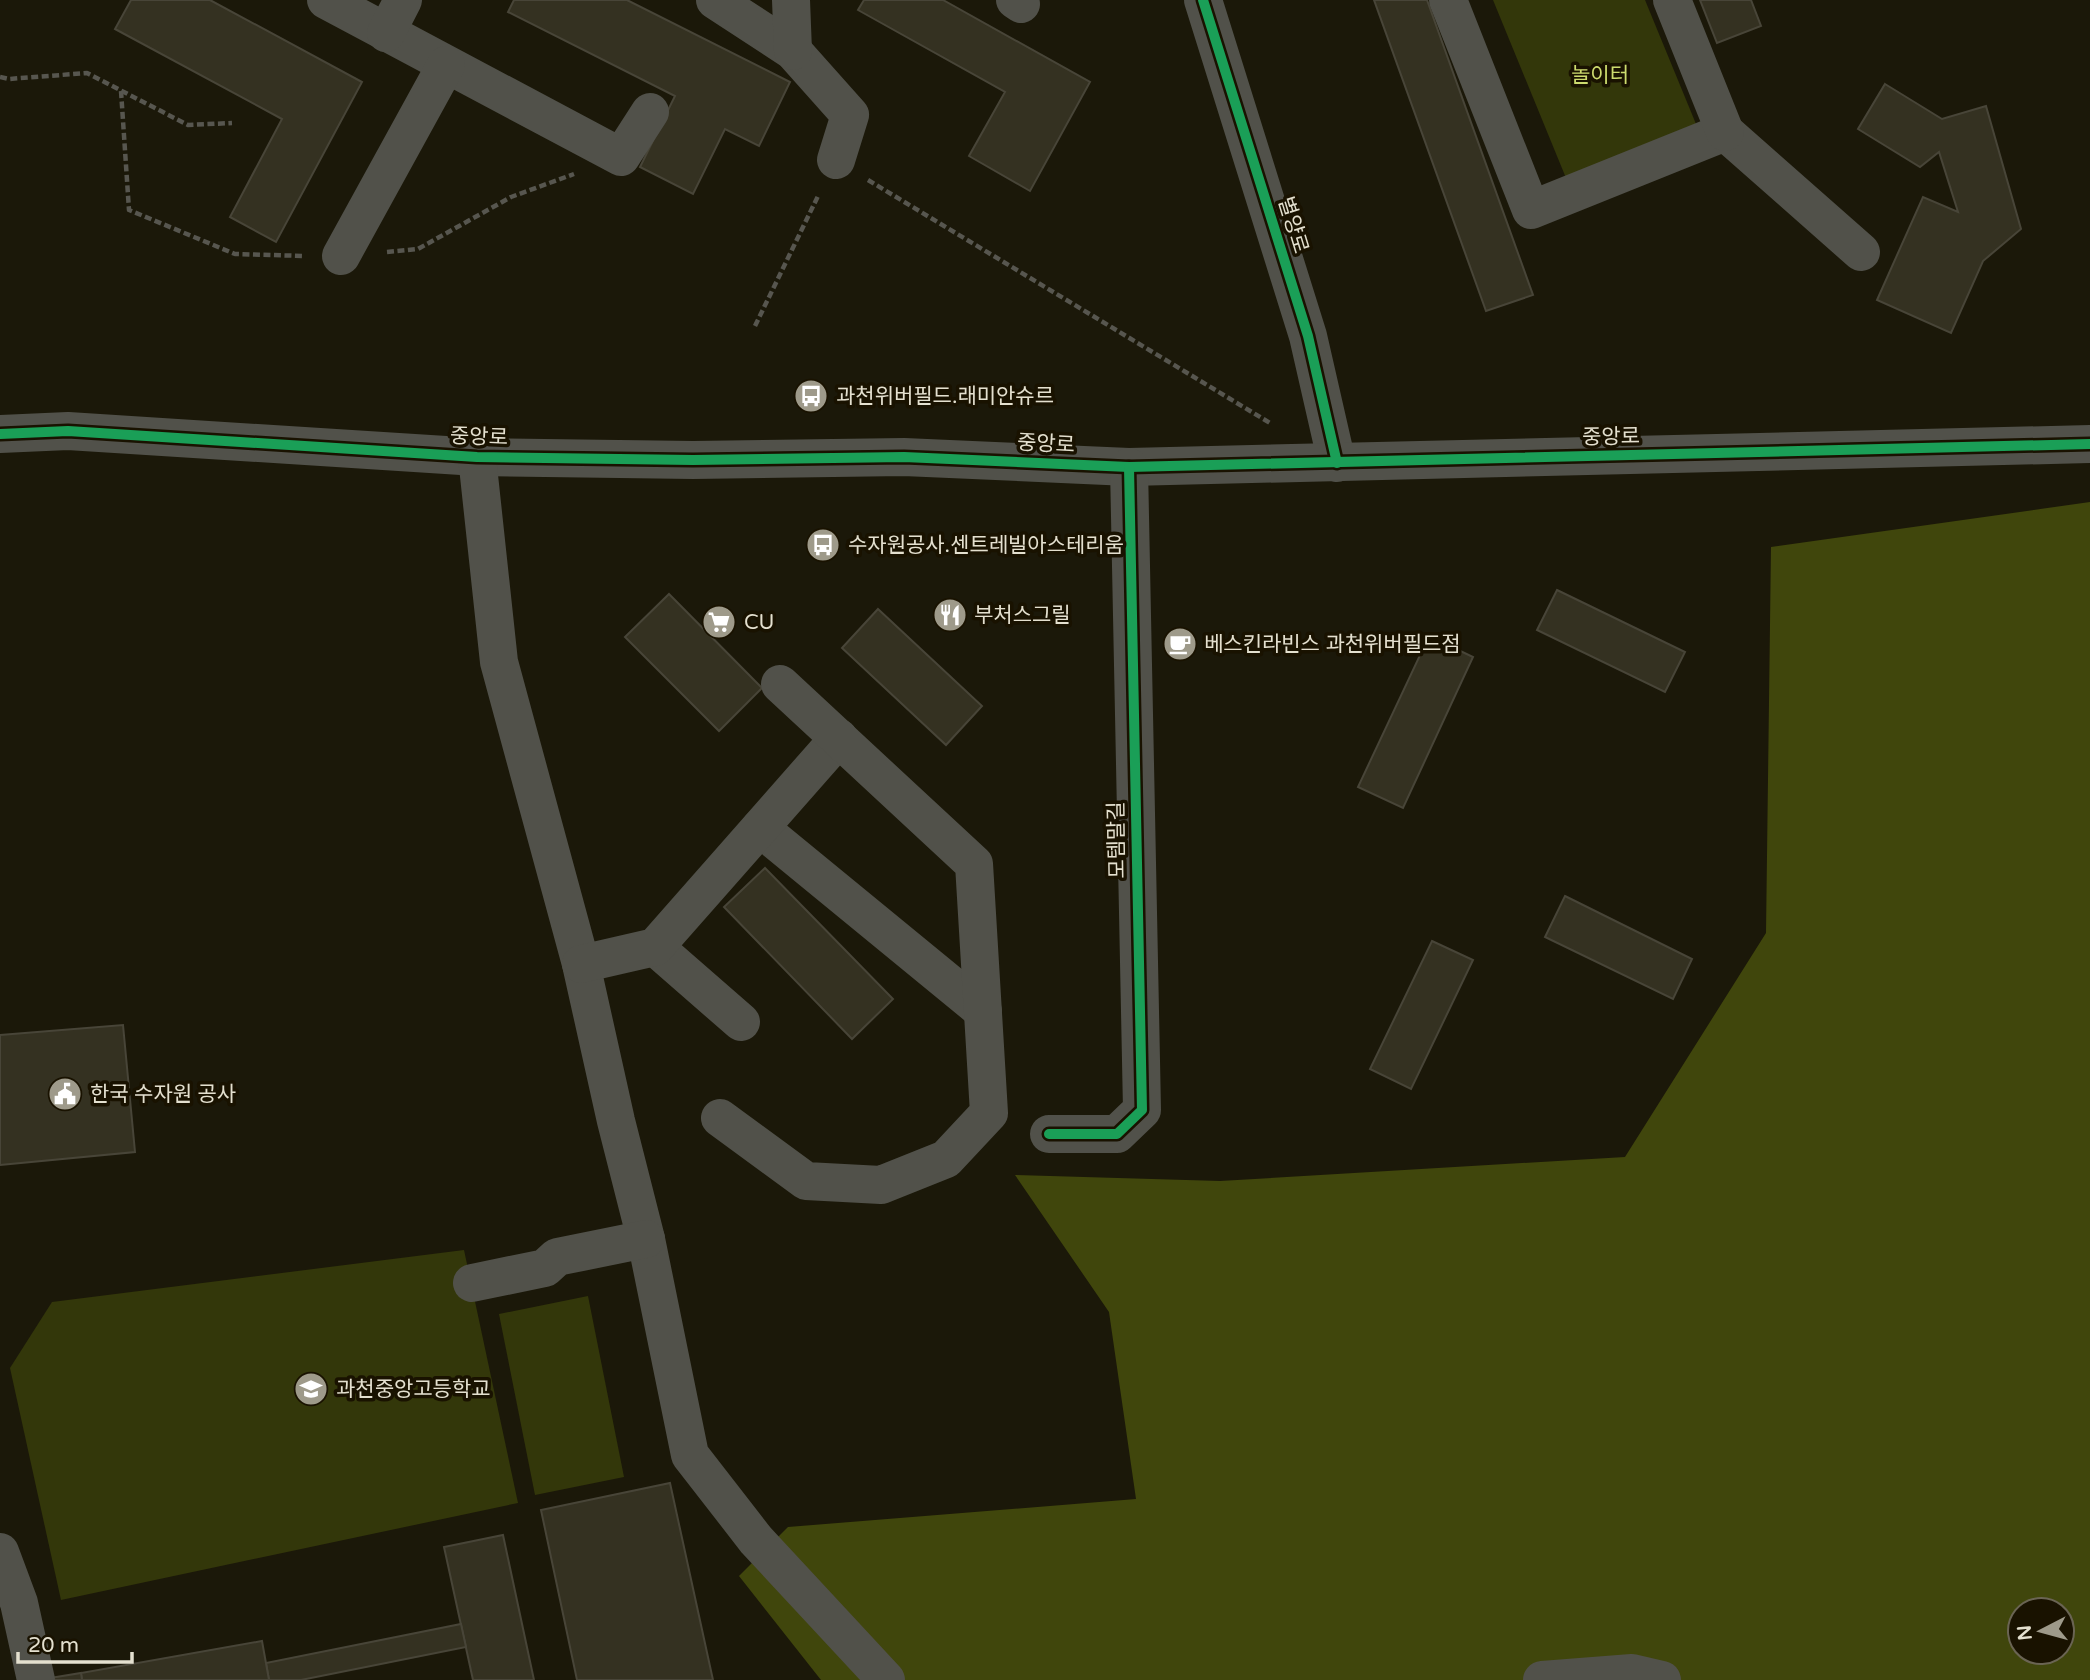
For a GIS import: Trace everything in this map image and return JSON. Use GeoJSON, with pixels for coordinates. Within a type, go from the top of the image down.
{"type":"FeatureCollection","features":[{"type":"Feature","properties":{"kind":"street"},"geometry":{"type":"LineString","coordinates":[[326,0],[621,157],[650,112]]}},
{"type":"Feature","properties":{"kind":"street"},"geometry":{"type":"LineString","coordinates":[[386,33],[403,0]]}},
{"type":"Feature","properties":{"kind":"street"},"geometry":{"type":"LineString","coordinates":[[715,0],[793,51],[850,115],[835,160]]}},
{"type":"Feature","properties":{"kind":"street"},"geometry":{"type":"LineString","coordinates":[[791,0],[793,51]]}},
{"type":"Feature","properties":{"kind":"street","name":"별양로"},"geometry":{"type":"LineString","coordinates":[[1203,0],[1308,335],[1337,463]]}},
{"type":"Feature","properties":{"kind":"street"},"geometry":{"type":"LineString","coordinates":[[1448,0],[1531,210],[1725,132]]}},
{"type":"Feature","properties":{"kind":"street"},"geometry":{"type":"LineString","coordinates":[[1672,0],[1725,132],[1861,252]]}},
{"type":"Feature","properties":{"kind":"street"},"geometry":{"type":"LineString","coordinates":[[341,256],[446,65]]}},
{"type":"Feature","properties":{"kind":"street","name":"중앙로"},"geometry":{"type":"LineString","coordinates":[[0,434],[68,431],[477,457],[693,460],[904,457],[1129,467],[2090,444]]}},
{"type":"Feature","properties":{"kind":"street"},"geometry":{"type":"LineString","coordinates":[[477,457],[499,662],[581,964],[616,1121],[646,1238],[690,1455],[757,1539],[886,1680]]}},
{"type":"Feature","properties":{"kind":"street","name":"모템말길"},"geometry":{"type":"LineString","coordinates":[[1049,1134],[1117,1134],[1142,1110],[1129,467]]}},
{"type":"Feature","properties":{"kind":"street"},"geometry":{"type":"LineString","coordinates":[[720,1118],[806,1181],[881,1185],[946,1159],[989,1113],[974,864],[780,684]]}},
{"type":"Feature","properties":{"kind":"street"},"geometry":{"type":"LineString","coordinates":[[581,964],[655,947],[839,738]]}},
{"type":"Feature","properties":{"kind":"street"},"geometry":{"type":"LineString","coordinates":[[760,828],[983,1011]]}},
{"type":"Feature","properties":{"kind":"street"},"geometry":{"type":"LineString","coordinates":[[655,947],[741,1022]]}},
{"type":"Feature","properties":{"kind":"street"},"geometry":{"type":"LineString","coordinates":[[472,1283],[545,1268],[558,1257],[646,1238]]}},
{"type":"Feature","properties":{"kind":"street"},"geometry":{"type":"LineString","coordinates":[[0,1552],[19,1603],[36,1680]]}},
{"type":"Feature","properties":{"kind":"street"},"geometry":{"type":"LineString","coordinates":[[1542,1680],[1632,1673],[1662,1680]]}},
{"type":"Feature","properties":{"kind":"path"},"geometry":{"type":"LineString","coordinates":[[0,77],[9,79],[87,73],[188,125],[232,123]]}},
{"type":"Feature","properties":{"kind":"path"},"geometry":{"type":"LineString","coordinates":[[755,326],[835,160],[1280,429]]}},
{"type":"Feature","properties":{"kind":"green space","name":"놀이터"},"geometry":{"type":"Polygon","coordinates":[[[1493,0],[1645,0],[1696,124],[1566,178],[1493,0]]]}},
{"type":"Feature","properties":{"kind":"green space"},"geometry":{"type":"Polygon","coordinates":[[[2090,502],[2090,1680],[821,1680],[739,1576],[788,1527],[1136,1499],[1109,1312],[1015,1175],[1220,1181],[1625,1157],[1766,933],[1771,547],[2090,502]]]}},
{"type":"Feature","properties":{"kind":"green space"},"geometry":{"type":"Polygon","coordinates":[[[464,1250],[518,1503],[61,1600],[10,1368],[52,1302],[464,1250]]]}},
{"type":"Feature","properties":{"kind":"green space"},"geometry":{"type":"Polygon","coordinates":[[[588,1296],[624,1477],[535,1495],[499,1314],[588,1296]]]}},
{"type":"Feature","properties":{"kind":"building"},"geometry":{"type":"Polygon","coordinates":[[[131,0],[210,0],[362,82],[276,242],[230,217],[282,119],[115,29],[131,0]]]}},
{"type":"Feature","properties":{"kind":"building"},"geometry":{"type":"Polygon","coordinates":[[[514,0],[627,0],[790,82],[759,146],[725,129],[693,194],[640,167],[675,96],[508,12],[514,0]]]}},
{"type":"Feature","properties":{"kind":"building"},"geometry":{"type":"Polygon","coordinates":[[[864,0],[943,0],[1090,82],[1030,191],[969,156],[1005,92],[858,10],[864,0]]]}},
{"type":"Feature","properties":{"kind":"building"},"geometry":{"type":"Polygon","coordinates":[[[1374,0],[1427,0],[1533,295],[1486,311],[1374,0]]]}},
{"type":"Feature","properties":{"kind":"building"},"geometry":{"type":"Polygon","coordinates":[[[1700,0],[1751,0],[1761,26],[1717,43],[1700,0]]]}},
{"type":"Feature","properties":{"kind":"building"},"geometry":{"type":"Polygon","coordinates":[[[1885,84],[1942,119],[1986,106],[2021,229],[1983,261],[1951,333],[1877,300],[1923,197],[1958,212],[1939,152],[1920,167],[1858,129],[1885,84]]]}},
{"type":"Feature","properties":{"kind":"building"},"geometry":{"type":"Polygon","coordinates":[[[1557,590],[1685,652],[1665,692],[1537,630],[1557,590]]]}},
{"type":"Feature","properties":{"kind":"building"},"geometry":{"type":"Polygon","coordinates":[[[669,594],[762,688],[719,731],[625,637],[669,594]]]}},
{"type":"Feature","properties":{"kind":"building"},"geometry":{"type":"Polygon","coordinates":[[[878,609],[982,706],[946,745],[842,648],[878,609]]]}},
{"type":"Feature","properties":{"kind":"building"},"geometry":{"type":"Polygon","coordinates":[[[1429,636],[1473,657],[1403,808],[1358,787],[1429,636]]]}},
{"type":"Feature","properties":{"kind":"building"},"geometry":{"type":"Polygon","coordinates":[[[765,868],[893,999],[852,1039],[724,907],[765,868]]]}},
{"type":"Feature","properties":{"kind":"building"},"geometry":{"type":"Polygon","coordinates":[[[1565,896],[1692,959],[1673,999],[1545,937],[1565,896]]]}},
{"type":"Feature","properties":{"kind":"building"},"geometry":{"type":"Polygon","coordinates":[[[1432,941],[1473,960],[1411,1089],[1370,1069],[1432,941]]]}},
{"type":"Feature","properties":{"kind":"building","name":"한국 수자원 공사"},"geometry":{"type":"Polygon","coordinates":[[[123,1025],[135,1152],[0,1165],[0,1035],[123,1025]]]}},
{"type":"Feature","properties":{"kind":"building"},"geometry":{"type":"Polygon","coordinates":[[[670,1483],[713,1680],[577,1680],[541,1510],[670,1483]]]}},
{"type":"Feature","properties":{"kind":"building"},"geometry":{"type":"Polygon","coordinates":[[[503,1535],[534,1680],[473,1680],[444,1547],[503,1535]]]}},
{"type":"Feature","properties":{"kind":"building"},"geometry":{"type":"Polygon","coordinates":[[[461,1624],[466,1647],[301,1680],[269,1680],[266,1663],[461,1624]]]}},
{"type":"Feature","properties":{"kind":"building"},"geometry":{"type":"Polygon","coordinates":[[[262,1641],[269,1680],[82,1680],[81,1673],[262,1641]]]}},
{"type":"Feature","properties":{"kind":"building"},"geometry":{"type":"Polygon","coordinates":[[[81,1673],[82,1680],[38,1680],[81,1673]]]}},
{"type":"Feature","properties":{"kind":"cycle path"},"geometry":{"type":"LineString","coordinates":[[1203,0],[1308,336],[1337,463]]}},
{"type":"Feature","properties":{"kind":"cycle path"},"geometry":{"type":"LineString","coordinates":[[0,434],[68,431],[477,457],[693,460],[904,457],[1129,467],[2090,444]]}},
{"type":"Feature","properties":{"kind":"cycle path"},"geometry":{"type":"LineString","coordinates":[[1049,1134],[1117,1134],[1142,1110],[1129,467]]}},
{"type":"Feature","properties":{"kind":"place","name":"과천위버필드.래미안슈르"},"geometry":{"type":"Point","coordinates":[811,396]}},
{"type":"Feature","properties":{"kind":"place","name":"수자원공사.센트레빌아스테리움"},"geometry":{"type":"Point","coordinates":[823,545]}},
{"type":"Feature","properties":{"kind":"place","name":"부처스그릴"},"geometry":{"type":"Point","coordinates":[950,615]}},
{"type":"Feature","properties":{"kind":"place","name":"CU"},"geometry":{"type":"Point","coordinates":[719,622]}},
{"type":"Feature","properties":{"kind":"place","name":"베스킨라빈스 과천위버필드점"},"geometry":{"type":"Point","coordinates":[1180,644]}},
{"type":"Feature","properties":{"kind":"place","name":"한국 수자원 공사"},"geometry":{"type":"Point","coordinates":[65,1094]}},
{"type":"Feature","properties":{"kind":"place","name":"과천중앙고등학교"},"geometry":{"type":"Point","coordinates":[311,1389]}}]}
